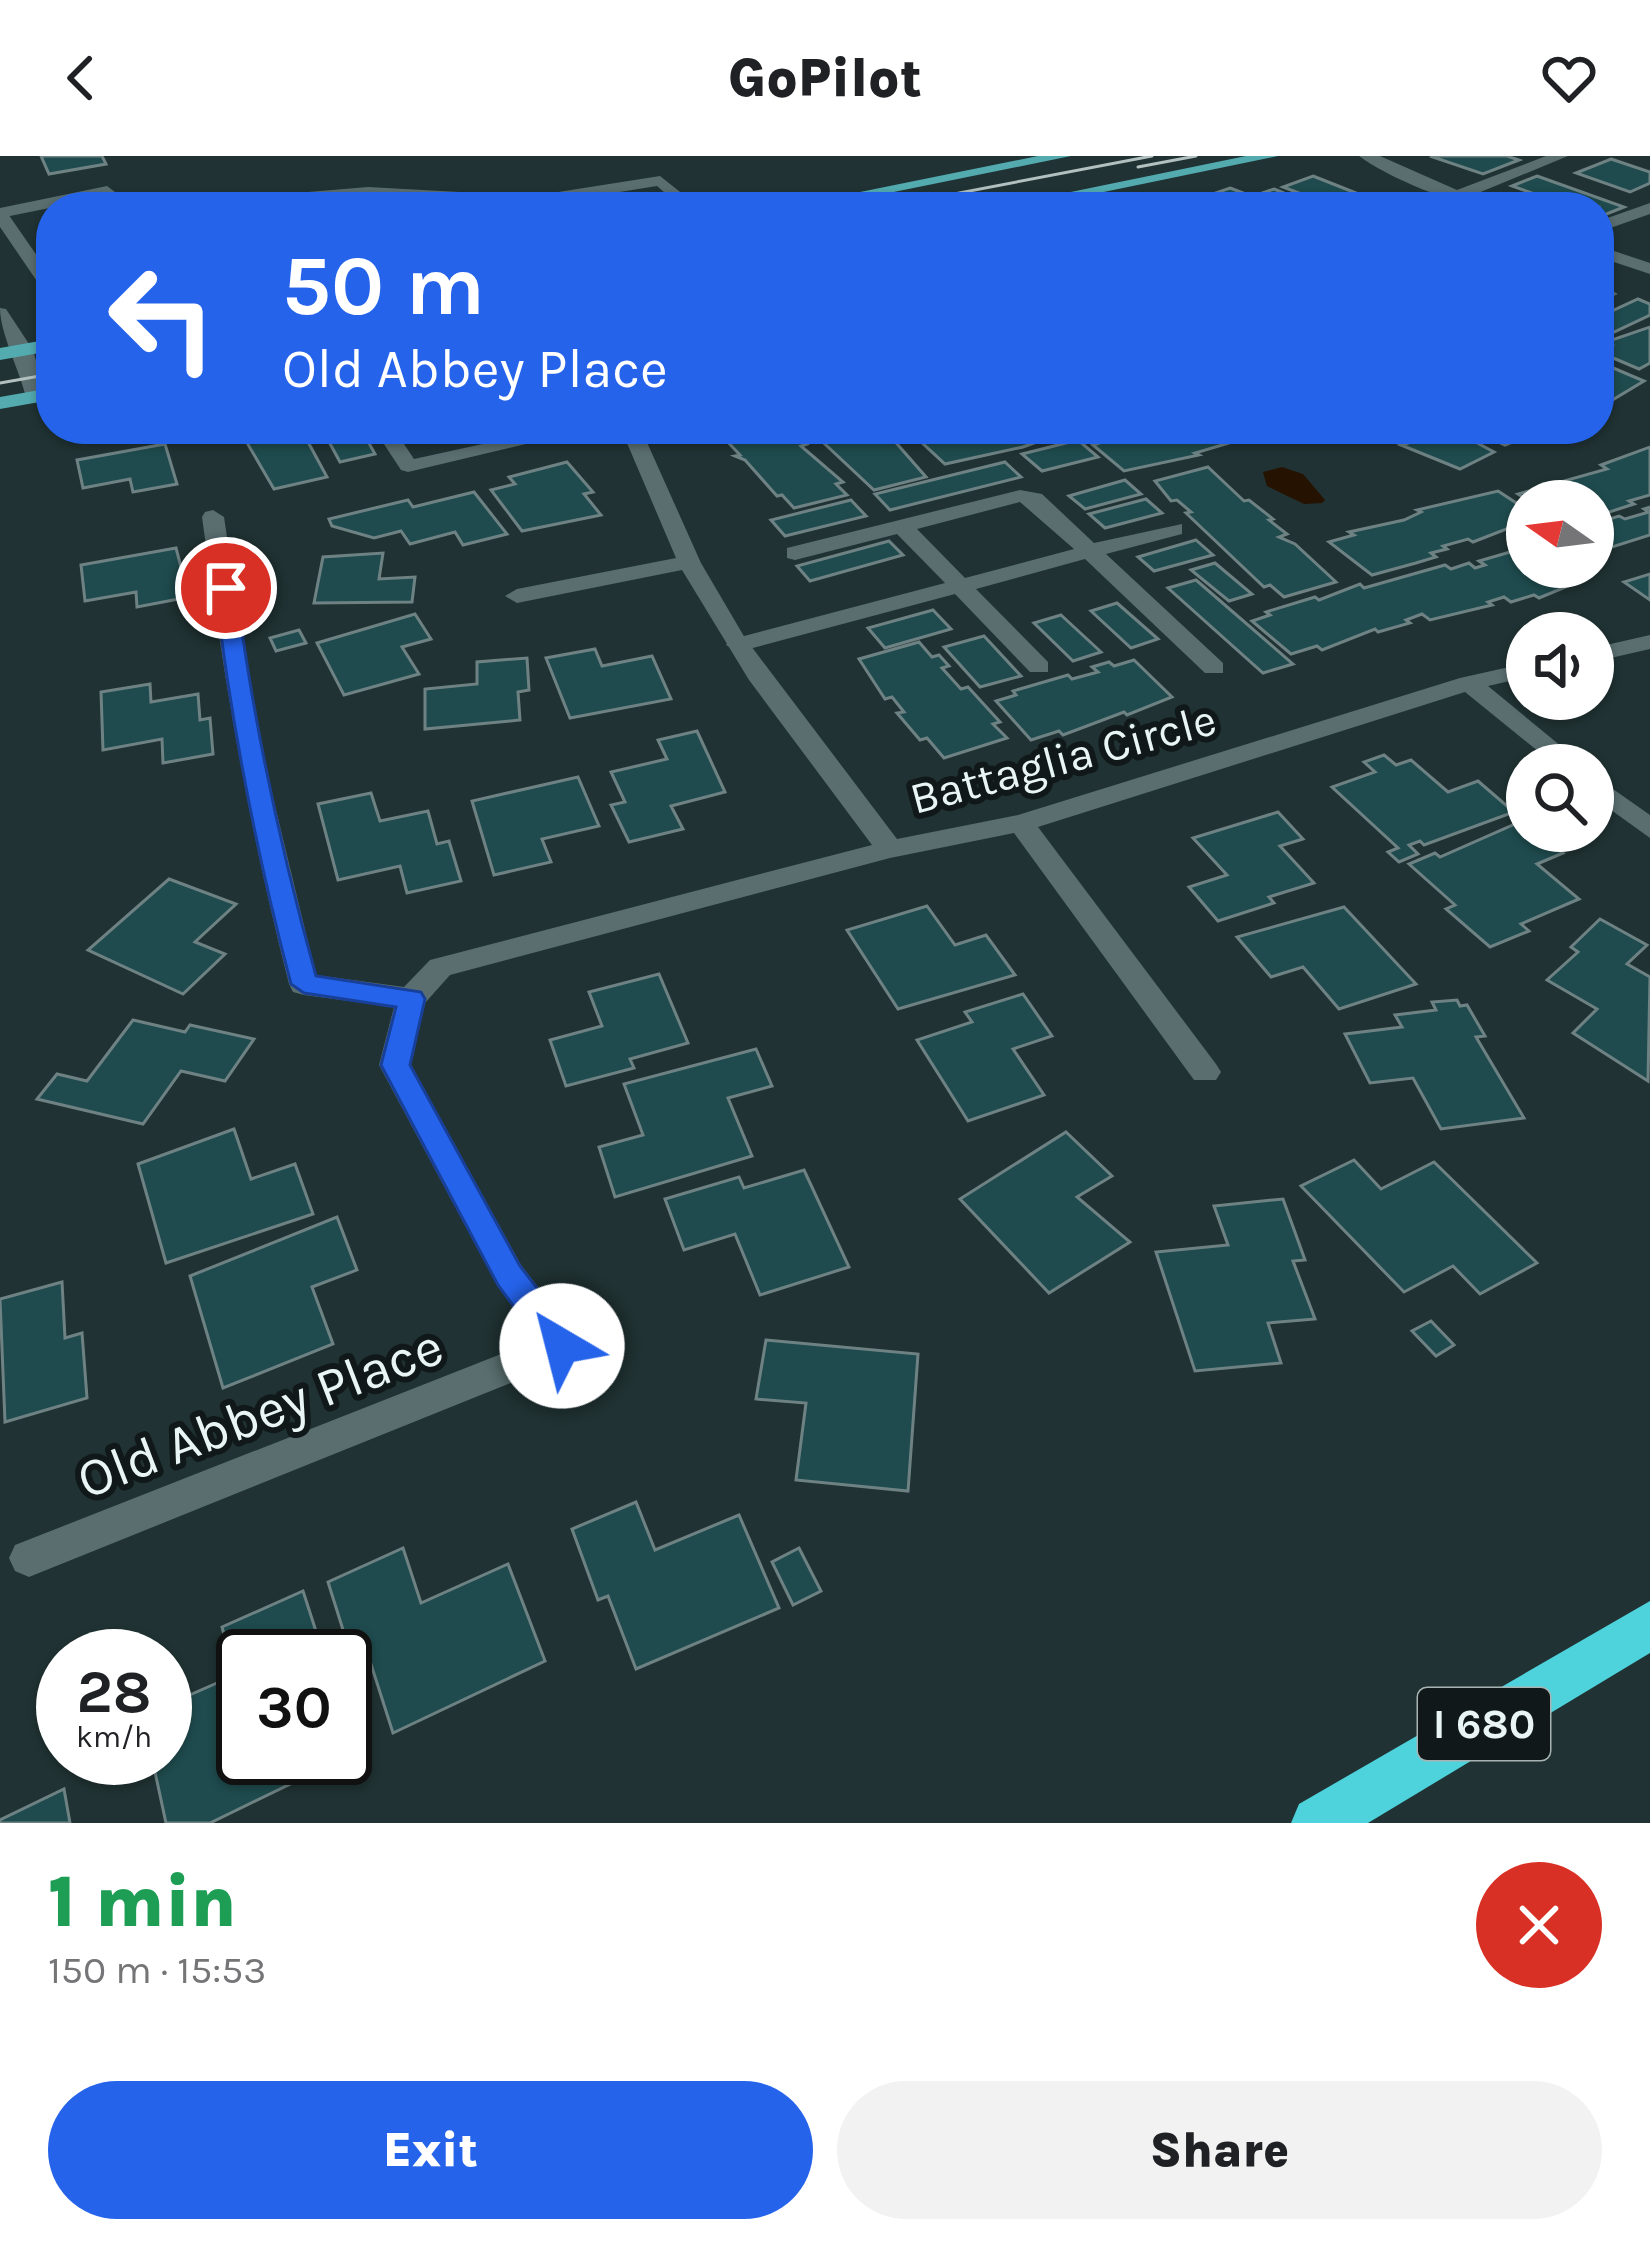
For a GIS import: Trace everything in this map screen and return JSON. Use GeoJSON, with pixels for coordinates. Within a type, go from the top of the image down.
{"type":"FeatureCollection","features":[{"type":"Feature","properties":{"kind":"highway","name":"I 680"},"geometry":{"type":"LineString","coordinates":[[1318,1823],[1650,1625]]}},
{"type":"Feature","properties":{"kind":"main road"},"geometry":{"type":"LineString","coordinates":[[873,192],[1063,156]]}},
{"type":"Feature","properties":{"kind":"main road"},"geometry":{"type":"LineString","coordinates":[[1084,192],[1270,156]]}},
{"type":"Feature","properties":{"kind":"main road"},"geometry":{"type":"LineString","coordinates":[[0,354],[36,348]]}},
{"type":"Feature","properties":{"kind":"main road"},"geometry":{"type":"LineString","coordinates":[[0,403],[36,396]]}},
{"type":"Feature","properties":{"kind":"street"},"geometry":{"type":"LineString","coordinates":[[1367,156],[1446,192]]}},
{"type":"Feature","properties":{"kind":"street"},"geometry":{"type":"LineString","coordinates":[[1466,192],[1560,156]]}},
{"type":"Feature","properties":{"kind":"street"},"geometry":{"type":"LineString","coordinates":[[590,192],[660,181],[673,192]]}},
{"type":"Feature","properties":{"kind":"street"},"geometry":{"type":"LineString","coordinates":[[36,206],[0,214],[36,268]]}},
{"type":"Feature","properties":{"kind":"street"},"geometry":{"type":"LineString","coordinates":[[1614,221],[1650,208]]}},
{"type":"Feature","properties":{"kind":"street"},"geometry":{"type":"LineString","coordinates":[[1614,256],[1650,269]]}},
{"type":"Feature","properties":{"kind":"street"},"geometry":{"type":"LineString","coordinates":[[0,314],[36,378]]}},
{"type":"Feature","properties":{"kind":"street"},"geometry":{"type":"LineString","coordinates":[[394,444],[408,466],[510,444]]}},
{"type":"Feature","properties":{"kind":"street","name":"Battaglia Circle"},"geometry":{"type":"LineString","coordinates":[[639,444],[660,484],[689,562],[738,645],[890,849],[1021,823],[1506,675]]}},
{"type":"Feature","properties":{"kind":"street"},"geometry":{"type":"LineString","coordinates":[[795,553],[1019,496],[1034,499],[1214,668]]}},
{"type":"Feature","properties":{"kind":"street"},"geometry":{"type":"LineString","coordinates":[[212,517],[242,723],[271,861],[304,984],[412,999],[440,967],[890,849]]}},
{"type":"Feature","properties":{"kind":"street"},"geometry":{"type":"LineString","coordinates":[[901,525],[1039,667]]}},
{"type":"Feature","properties":{"kind":"street"},"geometry":{"type":"LineString","coordinates":[[738,645],[1174,529]]}},
{"type":"Feature","properties":{"kind":"street"},"geometry":{"type":"LineString","coordinates":[[518,596],[689,562]]}},
{"type":"Feature","properties":{"kind":"street"},"geometry":{"type":"LineString","coordinates":[[1614,650],[1650,642]]}},
{"type":"Feature","properties":{"kind":"street"},"geometry":{"type":"LineString","coordinates":[[1469,683],[1545,744]]}},
{"type":"Feature","properties":{"kind":"street"},"geometry":{"type":"LineString","coordinates":[[1614,800],[1650,829]]}},
{"type":"Feature","properties":{"kind":"street"},"geometry":{"type":"LineString","coordinates":[[1021,823],[1205,1072]]}},
{"type":"Feature","properties":{"kind":"street","name":"Old Abbey Place"},"geometry":{"type":"LineString","coordinates":[[29,1558],[562,1346],[509,1275],[395,1065],[412,999]]}},
{"type":"Feature","properties":{"kind":"shaded area"},"geometry":{"type":"Polygon","coordinates":[[[1282,467],[1303,474],[1325,500],[1304,504],[1267,486],[1263,472],[1282,467]]]}},
{"type":"Feature","properties":{"kind":"building"},"geometry":{"type":"Polygon","coordinates":[[[41,156],[102,156],[106,164],[49,174],[41,156]]]}},
{"type":"Feature","properties":{"kind":"building"},"geometry":{"type":"Polygon","coordinates":[[[1430,156],[1507,156],[1519,160],[1483,174],[1430,156]]]}},
{"type":"Feature","properties":{"kind":"building"},"geometry":{"type":"Polygon","coordinates":[[[1611,159],[1650,172],[1650,183],[1630,192],[1576,173],[1611,159]]]}},
{"type":"Feature","properties":{"kind":"building"},"geometry":{"type":"Polygon","coordinates":[[[1313,176],[1353,192],[1296,192],[1283,187],[1313,176]]]}},
{"type":"Feature","properties":{"kind":"building"},"geometry":{"type":"Polygon","coordinates":[[[1537,176],[1582,192],[1529,192],[1512,186],[1537,176]]]}},
{"type":"Feature","properties":{"kind":"building"},"geometry":{"type":"Polygon","coordinates":[[[1638,299],[1650,304],[1650,315],[1614,332],[1614,310],[1638,299]]]}},
{"type":"Feature","properties":{"kind":"building"},"geometry":{"type":"Polygon","coordinates":[[[1650,327],[1650,363],[1639,369],[1614,358],[1614,339],[1650,327]]]}},
{"type":"Feature","properties":{"kind":"building"},"geometry":{"type":"Polygon","coordinates":[[[1614,368],[1644,381],[1614,399],[1614,368]]]}},
{"type":"Feature","properties":{"kind":"building"},"geometry":{"type":"Polygon","coordinates":[[[165,444],[177,484],[133,492],[130,479],[83,488],[77,460],[165,444]]]}},
{"type":"Feature","properties":{"kind":"building"},"geometry":{"type":"Polygon","coordinates":[[[248,444],[309,444],[327,477],[274,489],[248,444]]]}},
{"type":"Feature","properties":{"kind":"building"},"geometry":{"type":"Polygon","coordinates":[[[330,444],[369,444],[375,454],[340,462],[330,444]]]}},
{"type":"Feature","properties":{"kind":"building"},"geometry":{"type":"Polygon","coordinates":[[[730,444],[807,444],[801,446],[843,482],[836,484],[847,495],[794,508],[745,460],[735,456],[740,455],[730,444]]]}},
{"type":"Feature","properties":{"kind":"building"},"geometry":{"type":"Polygon","coordinates":[[[825,444],[897,444],[926,477],[874,490],[825,444]]]}},
{"type":"Feature","properties":{"kind":"building"},"geometry":{"type":"Polygon","coordinates":[[[923,444],[1031,444],[1023,447],[945,464],[923,444]]]}},
{"type":"Feature","properties":{"kind":"building"},"geometry":{"type":"Polygon","coordinates":[[[1083,444],[1098,457],[1042,471],[1022,454],[1083,444]]]}},
{"type":"Feature","properties":{"kind":"building"},"geometry":{"type":"Polygon","coordinates":[[[1225,444],[1195,453],[1199,455],[1124,471],[1093,445],[1225,444]]]}},
{"type":"Feature","properties":{"kind":"building"},"geometry":{"type":"Polygon","coordinates":[[[1479,444],[1494,452],[1460,469],[1401,445],[1479,444]]]}},
{"type":"Feature","properties":{"kind":"building"},"geometry":{"type":"Polygon","coordinates":[[[1650,447],[1650,495],[1614,510],[1614,480],[1568,480],[1607,469],[1601,465],[1650,447]]]}},
{"type":"Feature","properties":{"kind":"building"},"geometry":{"type":"Polygon","coordinates":[[[567,462],[593,492],[584,494],[601,515],[522,531],[491,490],[515,484],[509,477],[567,462]]]}},
{"type":"Feature","properties":{"kind":"building"},"geometry":{"type":"Polygon","coordinates":[[[1005,462],[1021,477],[890,510],[875,494],[1005,462]]]}},
{"type":"Feature","properties":{"kind":"building"},"geometry":{"type":"Polygon","coordinates":[[[1208,467],[1244,501],[1273,519],[1269,520],[1287,534],[1279,537],[1295,544],[1336,582],[1284,597],[1270,585],[1264,587],[1155,481],[1208,467]]]}},
{"type":"Feature","properties":{"kind":"building"},"geometry":{"type":"Polygon","coordinates":[[[1125,480],[1141,494],[1085,509],[1069,496],[1125,480]]]}},
{"type":"Feature","properties":{"kind":"building"},"geometry":{"type":"Polygon","coordinates":[[[1498,491],[1506,496],[1506,529],[1473,542],[1468,539],[1443,546],[1447,549],[1431,553],[1436,557],[1372,575],[1329,542],[1354,535],[1349,532],[1404,520],[1421,512],[1417,510],[1498,491]]]}},
{"type":"Feature","properties":{"kind":"building"},"geometry":{"type":"Polygon","coordinates":[[[474,492],[507,534],[463,545],[455,532],[410,544],[401,531],[374,538],[332,526],[329,519],[408,500],[413,507],[474,492]]]}},
{"type":"Feature","properties":{"kind":"building"},"geometry":{"type":"Polygon","coordinates":[[[1146,499],[1162,513],[1105,528],[1089,514],[1146,499]]]}},
{"type":"Feature","properties":{"kind":"building"},"geometry":{"type":"Polygon","coordinates":[[[851,500],[866,516],[785,536],[771,520],[851,500]]]}},
{"type":"Feature","properties":{"kind":"building"},"geometry":{"type":"Polygon","coordinates":[[[1650,507],[1650,535],[1614,546],[1614,518],[1649,512],[1644,509],[1650,507]]]}},
{"type":"Feature","properties":{"kind":"building"},"geometry":{"type":"Polygon","coordinates":[[[1196,540],[1213,555],[1154,571],[1138,557],[1196,540]]]}},
{"type":"Feature","properties":{"kind":"building"},"geometry":{"type":"Polygon","coordinates":[[[889,541],[903,555],[810,581],[797,566],[889,541]]]}},
{"type":"Feature","properties":{"kind":"building"},"geometry":{"type":"Polygon","coordinates":[[[176,548],[189,597],[137,607],[136,592],[85,601],[81,565],[176,548]]]}},
{"type":"Feature","properties":{"kind":"building"},"geometry":{"type":"Polygon","coordinates":[[[383,553],[379,579],[415,577],[412,602],[314,603],[323,557],[383,553]]]}},
{"type":"Feature","properties":{"kind":"building"},"geometry":{"type":"Polygon","coordinates":[[[1506,553],[1506,588],[1563,588],[1539,598],[1534,595],[1511,602],[1504,597],[1488,602],[1492,605],[1430,620],[1422,614],[1406,620],[1410,623],[1375,629],[1322,650],[1317,646],[1291,654],[1252,621],[1270,615],[1266,612],[1315,597],[1319,600],[1360,584],[1364,588],[1445,565],[1451,569],[1469,563],[1475,568],[1485,565],[1479,561],[1506,553]]]}},
{"type":"Feature","properties":{"kind":"building"},"geometry":{"type":"Polygon","coordinates":[[[1215,563],[1252,594],[1229,601],[1191,570],[1215,563]]]}},
{"type":"Feature","properties":{"kind":"building"},"geometry":{"type":"Polygon","coordinates":[[[1650,574],[1650,600],[1624,582],[1650,574]]]}},
{"type":"Feature","properties":{"kind":"building"},"geometry":{"type":"Polygon","coordinates":[[[1196,580],[1293,664],[1263,673],[1168,588],[1196,580]]]}},
{"type":"Feature","properties":{"kind":"building"},"geometry":{"type":"Polygon","coordinates":[[[1117,603],[1158,639],[1131,648],[1091,611],[1117,603]]]}},
{"type":"Feature","properties":{"kind":"building"},"geometry":{"type":"Polygon","coordinates":[[[933,610],[951,629],[885,648],[868,628],[933,610]]]}},
{"type":"Feature","properties":{"kind":"building"},"geometry":{"type":"Polygon","coordinates":[[[415,614],[431,639],[402,647],[419,674],[344,695],[317,643],[415,614]]]}},
{"type":"Feature","properties":{"kind":"building"},"geometry":{"type":"Polygon","coordinates":[[[1061,615],[1101,652],[1073,661],[1034,623],[1061,615]]]}},
{"type":"Feature","properties":{"kind":"building"},"geometry":{"type":"Polygon","coordinates":[[[299,630],[306,643],[276,651],[270,638],[299,630]]]}},
{"type":"Feature","properties":{"kind":"building"},"geometry":{"type":"Polygon","coordinates":[[[984,636],[1021,676],[980,687],[944,647],[984,636]]]}},
{"type":"Feature","properties":{"kind":"building"},"geometry":{"type":"Polygon","coordinates":[[[919,642],[932,657],[939,655],[949,666],[942,668],[961,689],[968,687],[1000,722],[993,724],[1007,738],[944,758],[927,738],[920,740],[897,713],[904,712],[892,697],[885,699],[859,659],[919,642]]]}},
{"type":"Feature","properties":{"kind":"building"},"geometry":{"type":"Polygon","coordinates":[[[595,649],[602,666],[652,656],[671,699],[570,718],[546,658],[595,649]]]}},
{"type":"Feature","properties":{"kind":"building"},"geometry":{"type":"Polygon","coordinates":[[[527,658],[529,690],[518,692],[520,720],[425,729],[425,689],[477,684],[477,662],[527,658]]]}},
{"type":"Feature","properties":{"kind":"building"},"geometry":{"type":"Polygon","coordinates":[[[1134,660],[1172,697],[1063,735],[1059,731],[1031,740],[996,701],[1016,695],[1013,691],[1068,675],[1072,679],[1098,672],[1092,667],[1134,660]]]}},
{"type":"Feature","properties":{"kind":"building"},"geometry":{"type":"Polygon","coordinates":[[[150,684],[151,702],[198,694],[200,720],[210,718],[213,754],[163,763],[162,739],[103,750],[101,692],[150,684]]]}},
{"type":"Feature","properties":{"kind":"building"},"geometry":{"type":"Polygon","coordinates":[[[697,731],[725,792],[671,806],[683,829],[629,842],[611,805],[625,802],[611,772],[667,759],[658,740],[697,731]]]}},
{"type":"Feature","properties":{"kind":"building"},"geometry":{"type":"Polygon","coordinates":[[[1384,755],[1396,765],[1411,760],[1448,792],[1478,781],[1506,805],[1506,815],[1424,845],[1420,841],[1409,845],[1418,854],[1399,862],[1388,852],[1398,848],[1332,787],[1375,772],[1364,762],[1384,755]]]}},
{"type":"Feature","properties":{"kind":"building"},"geometry":{"type":"Polygon","coordinates":[[[578,777],[599,826],[542,839],[551,862],[494,875],[472,801],[578,777]]]}},
{"type":"Feature","properties":{"kind":"building"},"geometry":{"type":"Polygon","coordinates":[[[371,793],[380,821],[428,811],[437,844],[449,841],[461,881],[407,893],[400,866],[338,880],[318,804],[371,793]]]}},
{"type":"Feature","properties":{"kind":"building"},"geometry":{"type":"Polygon","coordinates":[[[1278,812],[1303,839],[1280,846],[1314,883],[1269,897],[1274,903],[1218,921],[1189,887],[1227,875],[1193,838],[1278,812]]]}},
{"type":"Feature","properties":{"kind":"building"},"geometry":{"type":"Polygon","coordinates":[[[1506,828],[1506,852],[1563,853],[1537,864],[1579,899],[1521,924],[1529,931],[1490,947],[1446,909],[1455,905],[1409,864],[1435,853],[1440,857],[1506,828]]]}},
{"type":"Feature","properties":{"kind":"building"},"geometry":{"type":"Polygon","coordinates":[[[169,879],[236,904],[195,942],[225,954],[183,994],[88,950],[169,879]]]}},
{"type":"Feature","properties":{"kind":"building"},"geometry":{"type":"Polygon","coordinates":[[[927,906],[955,945],[986,935],[1015,975],[898,1009],[847,930],[927,906]]]}},
{"type":"Feature","properties":{"kind":"building"},"geometry":{"type":"Polygon","coordinates":[[[1344,907],[1416,984],[1339,1009],[1303,967],[1271,977],[1237,937],[1344,907]]]}},
{"type":"Feature","properties":{"kind":"building"},"geometry":{"type":"Polygon","coordinates":[[[1600,919],[1647,945],[1627,964],[1650,977],[1648,1081],[1573,1033],[1597,1009],[1547,980],[1578,952],[1571,947],[1600,919]]]}},
{"type":"Feature","properties":{"kind":"building"},"geometry":{"type":"Polygon","coordinates":[[[659,974],[688,1043],[630,1059],[634,1068],[566,1086],[550,1040],[602,1026],[589,992],[659,974]]]}},
{"type":"Feature","properties":{"kind":"building"},"geometry":{"type":"Polygon","coordinates":[[[1023,994],[1052,1036],[1013,1049],[1044,1095],[968,1121],[917,1040],[972,1022],[965,1012],[1023,994]]]}},
{"type":"Feature","properties":{"kind":"building"},"geometry":{"type":"Polygon","coordinates":[[[1457,1000],[1460,1006],[1467,1005],[1485,1036],[1476,1037],[1524,1118],[1441,1129],[1413,1078],[1370,1083],[1345,1034],[1402,1027],[1395,1015],[1436,1010],[1432,1002],[1457,1000]]]}},
{"type":"Feature","properties":{"kind":"building"},"geometry":{"type":"Polygon","coordinates":[[[133,1020],[185,1032],[190,1025],[254,1039],[225,1081],[181,1071],[143,1124],[37,1099],[57,1074],[87,1081],[133,1020]]]}},
{"type":"Feature","properties":{"kind":"building"},"geometry":{"type":"Polygon","coordinates":[[[756,1049],[772,1086],[728,1098],[752,1156],[615,1197],[599,1147],[643,1135],[624,1084],[756,1049]]]}},
{"type":"Feature","properties":{"kind":"building"},"geometry":{"type":"Polygon","coordinates":[[[234,1129],[251,1179],[295,1164],[313,1214],[166,1263],[138,1164],[234,1129]]]}},
{"type":"Feature","properties":{"kind":"building"},"geometry":{"type":"Polygon","coordinates":[[[1066,1132],[1112,1176],[1077,1197],[1130,1242],[1049,1293],[960,1199],[1066,1132]]]}},
{"type":"Feature","properties":{"kind":"building"},"geometry":{"type":"Polygon","coordinates":[[[1354,1160],[1381,1189],[1434,1162],[1537,1263],[1480,1294],[1453,1266],[1404,1292],[1301,1186],[1354,1160]]]}},
{"type":"Feature","properties":{"kind":"building"},"geometry":{"type":"Polygon","coordinates":[[[804,1170],[849,1267],[760,1295],[735,1234],[684,1250],[665,1199],[739,1177],[744,1188],[804,1170]]]}},
{"type":"Feature","properties":{"kind":"building"},"geometry":{"type":"Polygon","coordinates":[[[1283,1199],[1305,1260],[1293,1261],[1315,1319],[1268,1323],[1281,1363],[1195,1371],[1156,1252],[1228,1245],[1214,1206],[1283,1199]]]}},
{"type":"Feature","properties":{"kind":"building"},"geometry":{"type":"Polygon","coordinates":[[[337,1217],[357,1270],[312,1287],[333,1344],[223,1388],[190,1276],[337,1217]]]}},
{"type":"Feature","properties":{"kind":"building"},"geometry":{"type":"Polygon","coordinates":[[[62,1282],[65,1338],[82,1333],[87,1398],[5,1422],[0,1299],[62,1282]]]}},
{"type":"Feature","properties":{"kind":"building"},"geometry":{"type":"Polygon","coordinates":[[[1431,1321],[1454,1345],[1436,1356],[1412,1331],[1431,1321]]]}},
{"type":"Feature","properties":{"kind":"building"},"geometry":{"type":"Polygon","coordinates":[[[766,1340],[918,1354],[908,1491],[796,1480],[806,1403],[756,1399],[766,1340]]]}},
{"type":"Feature","properties":{"kind":"building"},"geometry":{"type":"Polygon","coordinates":[[[636,1502],[655,1550],[739,1515],[779,1608],[636,1669],[608,1596],[598,1600],[572,1529],[636,1502]]]}},
{"type":"Feature","properties":{"kind":"building"},"geometry":{"type":"Polygon","coordinates":[[[403,1548],[421,1603],[508,1564],[545,1661],[393,1733],[372,1667],[372,1629],[343,1629],[328,1582],[403,1548]]]}},
{"type":"Feature","properties":{"kind":"building"},"geometry":{"type":"Polygon","coordinates":[[[799,1548],[821,1591],[793,1605],[772,1562],[799,1548]]]}},
{"type":"Feature","properties":{"kind":"building"},"geometry":{"type":"Polygon","coordinates":[[[303,1591],[315,1629],[223,1629],[303,1591]]]}},
{"type":"Feature","properties":{"kind":"building"},"geometry":{"type":"Polygon","coordinates":[[[216,1683],[216,1785],[288,1785],[210,1823],[166,1823],[158,1785],[192,1785],[192,1694],[216,1683]]]}},
{"type":"Feature","properties":{"kind":"building"},"geometry":{"type":"Polygon","coordinates":[[[64,1789],[70,1823],[0,1823],[0,1820],[64,1789]]]}},
{"type":"Feature","properties":{"kind":"tram line"},"geometry":{"type":"LineString","coordinates":[[964,192],[1152,156]]}},
{"type":"Feature","properties":{"kind":"tram line"},"geometry":{"type":"LineString","coordinates":[[1138,167],[1196,156]]}},
{"type":"Feature","properties":{"kind":"tram line"},"geometry":{"type":"LineString","coordinates":[[0,383],[36,377]]}},
{"type":"Feature","properties":{"kind":"route"},"geometry":{"type":"LineString","coordinates":[[226,588],[242,723],[271,861],[304,984],[412,999],[395,1065],[509,1275],[562,1346]]}}]}
